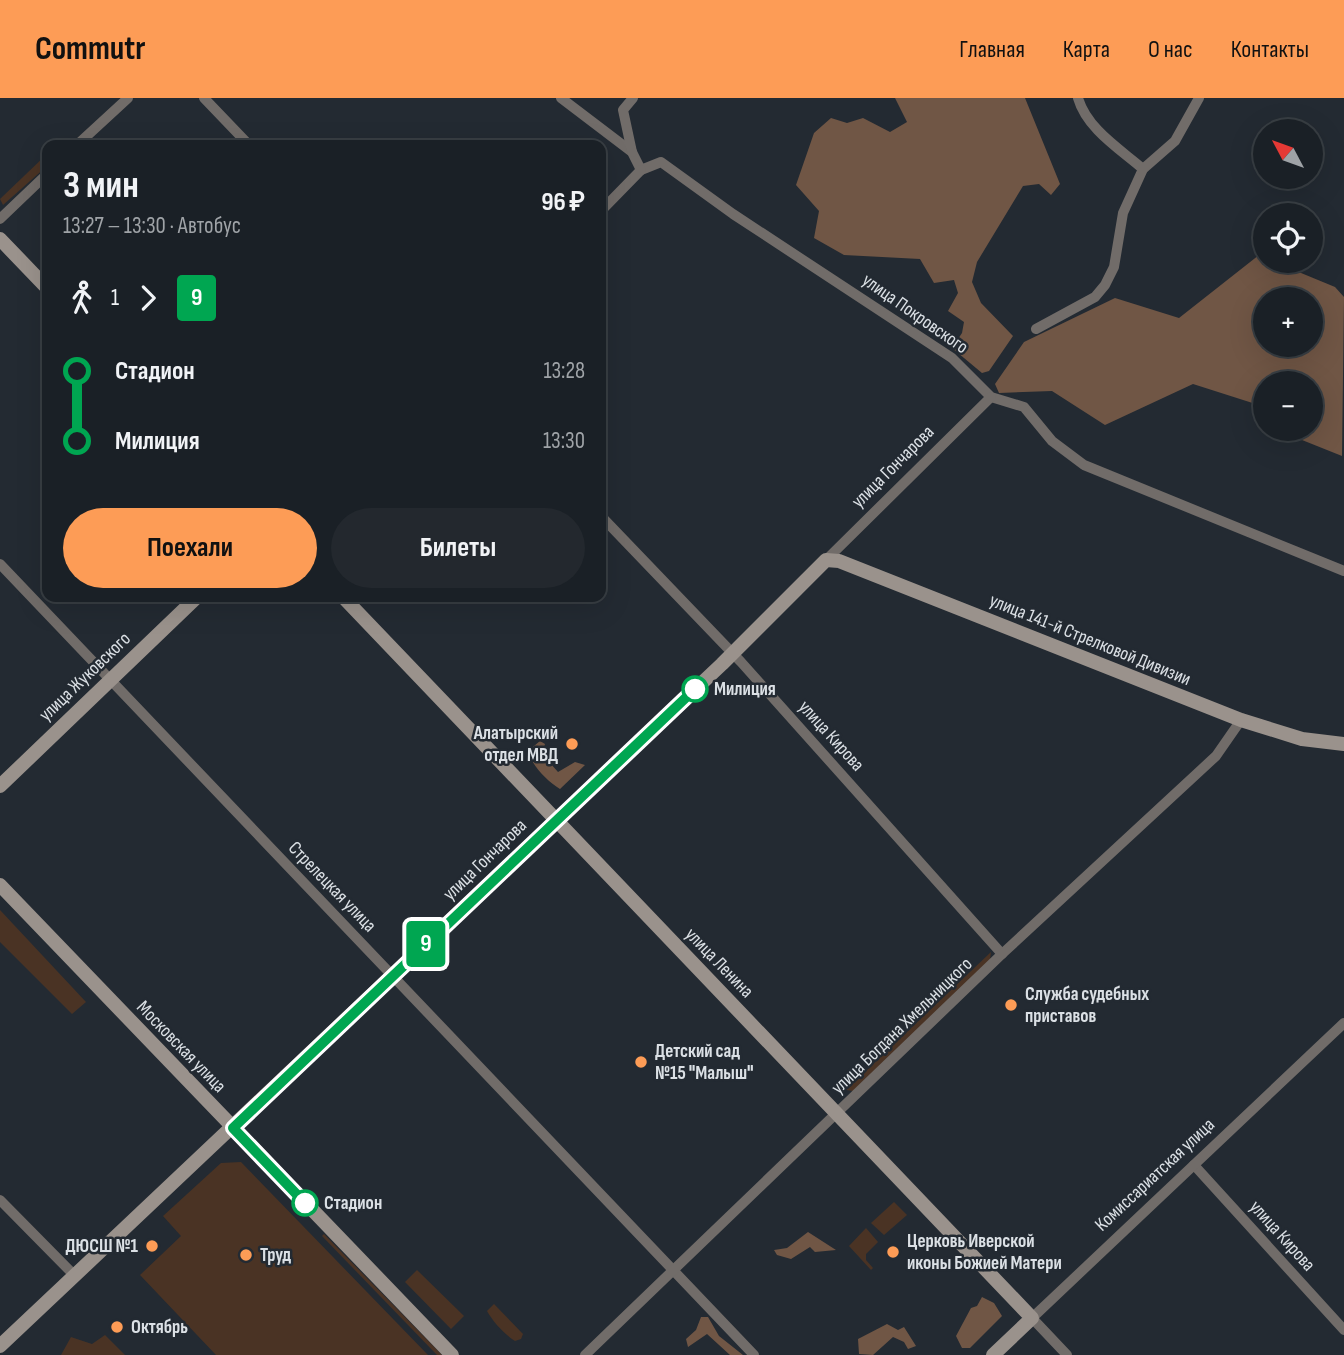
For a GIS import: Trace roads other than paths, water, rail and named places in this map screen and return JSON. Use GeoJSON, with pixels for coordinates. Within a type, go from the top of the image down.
{"type":"FeatureCollection","features":[{"type":"Feature","properties":{"kind":"street"},"geometry":{"type":"LineString","coordinates":[[82,140],[128,98]]}},
{"type":"Feature","properties":{"kind":"street"},"geometry":{"type":"LineString","coordinates":[[204,98],[244,140]]}},
{"type":"Feature","properties":{"kind":"street"},"geometry":{"type":"LineString","coordinates":[[561,98],[632,152]]}},
{"type":"Feature","properties":{"kind":"street"},"geometry":{"type":"LineString","coordinates":[[606,206],[641,170],[632,152],[623,110],[633,98]]}},
{"type":"Feature","properties":{"kind":"street"},"geometry":{"type":"LineString","coordinates":[[1077,98],[1085,115],[1103,136],[1143,169]]}},
{"type":"Feature","properties":{"kind":"street"},"geometry":{"type":"LineString","coordinates":[[1036,330],[1095,297],[1105,285],[1115,267],[1123,213],[1143,169],[1175,141],[1199,98]]}},
{"type":"Feature","properties":{"kind":"street","name":"улица Покровского"},"geometry":{"type":"LineString","coordinates":[[641,170],[661,162],[733,214],[952,358],[991,397],[1024,407],[1052,441],[1084,465],[1344,571]]}},
{"type":"Feature","properties":{"kind":"street"},"geometry":{"type":"LineString","coordinates":[[0,219],[42,179]]}},
{"type":"Feature","properties":{"kind":"street"},"geometry":{"type":"LineString","coordinates":[[0,239],[42,283]]}},
{"type":"Feature","properties":{"kind":"street","name":"улица Гончарова"},"geometry":{"type":"LineString","coordinates":[[0,1346],[732,653],[991,397]]}},
{"type":"Feature","properties":{"kind":"street","name":"улица Кирова"},"geometry":{"type":"LineString","coordinates":[[606,521],[732,653],[1002,954]]}},
{"type":"Feature","properties":{"kind":"street","name":"улица 141-й Стрелковой Дивизии"},"geometry":{"type":"LineString","coordinates":[[826,560],[839,561],[1241,720],[1302,739],[1344,744]]}},
{"type":"Feature","properties":{"kind":"street","name":"Стрелецкая улица"},"geometry":{"type":"LineString","coordinates":[[0,564],[754,1355]]}},
{"type":"Feature","properties":{"kind":"street","name":"улица Жуковского"},"geometry":{"type":"LineString","coordinates":[[0,786],[192,602]]}},
{"type":"Feature","properties":{"kind":"street","name":"улица Ленина"},"geometry":{"type":"LineString","coordinates":[[348,602],[1067,1355]]}},
{"type":"Feature","properties":{"kind":"street","name":"улица Богдана Хмельницкого"},"geometry":{"type":"LineString","coordinates":[[585,1355],[1002,954],[1216,756],[1241,720]]}},
{"type":"Feature","properties":{"kind":"street","name":"Московская улица"},"geometry":{"type":"LineString","coordinates":[[0,885],[452,1355]]}},
{"type":"Feature","properties":{"kind":"street","name":"Комиссариатская улица"},"geometry":{"type":"LineString","coordinates":[[993,1355],[1344,1023]]}},
{"type":"Feature","properties":{"kind":"street","name":"улица Кирова"},"geometry":{"type":"LineString","coordinates":[[1194,1166],[1344,1330]]}},
{"type":"Feature","properties":{"kind":"street"},"geometry":{"type":"LineString","coordinates":[[0,1199],[74,1275]]}},
{"type":"Feature","properties":{"kind":"place","name":"Милиция"},"geometry":{"type":"Point","coordinates":[695,689]}},
{"type":"Feature","properties":{"kind":"place","name":"Алатырский отдел МВД"},"geometry":{"type":"Point","coordinates":[572,744]}},
{"type":"Feature","properties":{"kind":"place","name":"Служба судебных приставов"},"geometry":{"type":"Point","coordinates":[1011,1005]}},
{"type":"Feature","properties":{"kind":"place","name":"Детский сад №15 \"Малыш\""},"geometry":{"type":"Point","coordinates":[641,1062]}},
{"type":"Feature","properties":{"kind":"place","name":"Стадион"},"geometry":{"type":"Point","coordinates":[305,1203]}},
{"type":"Feature","properties":{"kind":"place","name":"ДЮСШ №1"},"geometry":{"type":"Point","coordinates":[152,1246]}},
{"type":"Feature","properties":{"kind":"place","name":"Церковь Иверской иконы Божией Матери"},"geometry":{"type":"Point","coordinates":[893,1252]}},
{"type":"Feature","properties":{"kind":"place","name":"Труд"},"geometry":{"type":"Point","coordinates":[246,1255]}},
{"type":"Feature","properties":{"kind":"place","name":"Октябрь"},"geometry":{"type":"Point","coordinates":[117,1327]}}]}
